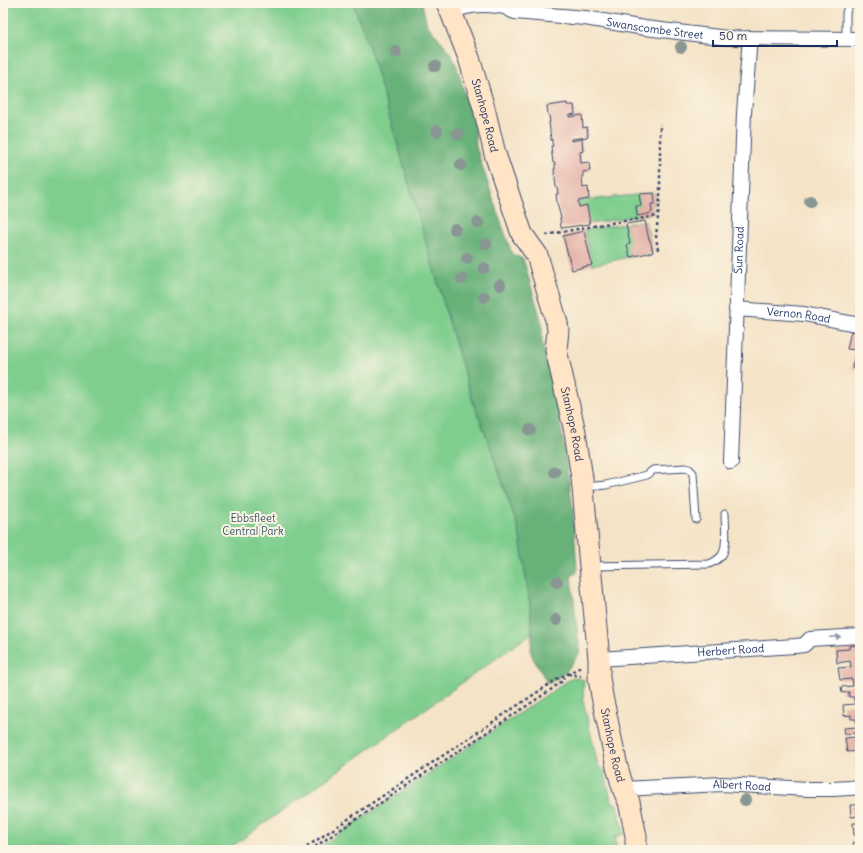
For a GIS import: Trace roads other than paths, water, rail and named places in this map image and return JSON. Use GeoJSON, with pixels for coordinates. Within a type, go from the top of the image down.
{"type":"FeatureCollection","features":[{"type":"Feature","properties":{"kind":"main road","name":"Stanhope Road"},"geometry":{"type":"LineString","coordinates":[[449,8],[468,54],[500,168],[523,236],[537,255],[557,322],[558,332],[556,350],[574,432],[583,487],[600,659],[599,678],[623,789],[628,799],[636,834],[636,850]]}},
{"type":"Feature","properties":{"kind":"street","name":"Swanscombe Street"},"geometry":{"type":"LineString","coordinates":[[449,8],[479,5],[505,8],[515,12],[546,9],[646,28],[727,38],[860,39]]}},
{"type":"Feature","properties":{"kind":"street","name":"Sun Road"},"geometry":{"type":"LineString","coordinates":[[731,462],[744,112],[750,38]]}},
{"type":"Feature","properties":{"kind":"street","name":"Vernon Road"},"geometry":{"type":"LineString","coordinates":[[736,309],[804,314],[860,324]]}},
{"type":"Feature","properties":{"kind":"street","name":"Herbert Road"},"geometry":{"type":"LineString","coordinates":[[600,659],[800,646],[804,645],[811,639],[860,636]]}},
{"type":"Feature","properties":{"kind":"street","name":"Albert Road"},"geometry":{"type":"LineString","coordinates":[[623,789],[722,784],[833,790],[860,787]]}},
{"type":"Feature","properties":{"kind":"lane"},"geometry":{"type":"LineString","coordinates":[[846,39],[846,11],[848,6],[853,3]]}},
{"type":"Feature","properties":{"kind":"lane"},"geometry":{"type":"LineString","coordinates":[[583,487],[606,485],[647,475],[653,470],[689,469],[694,473],[696,519]]}},
{"type":"Feature","properties":{"kind":"lane"},"geometry":{"type":"LineString","coordinates":[[590,566],[709,564],[722,555],[725,546],[725,514]]}},
{"type":"Feature","properties":{"kind":"park label","name":"Ebbsfleet Central Park"},"geometry":{"type":"Point","coordinates":[253,524]}}]}
